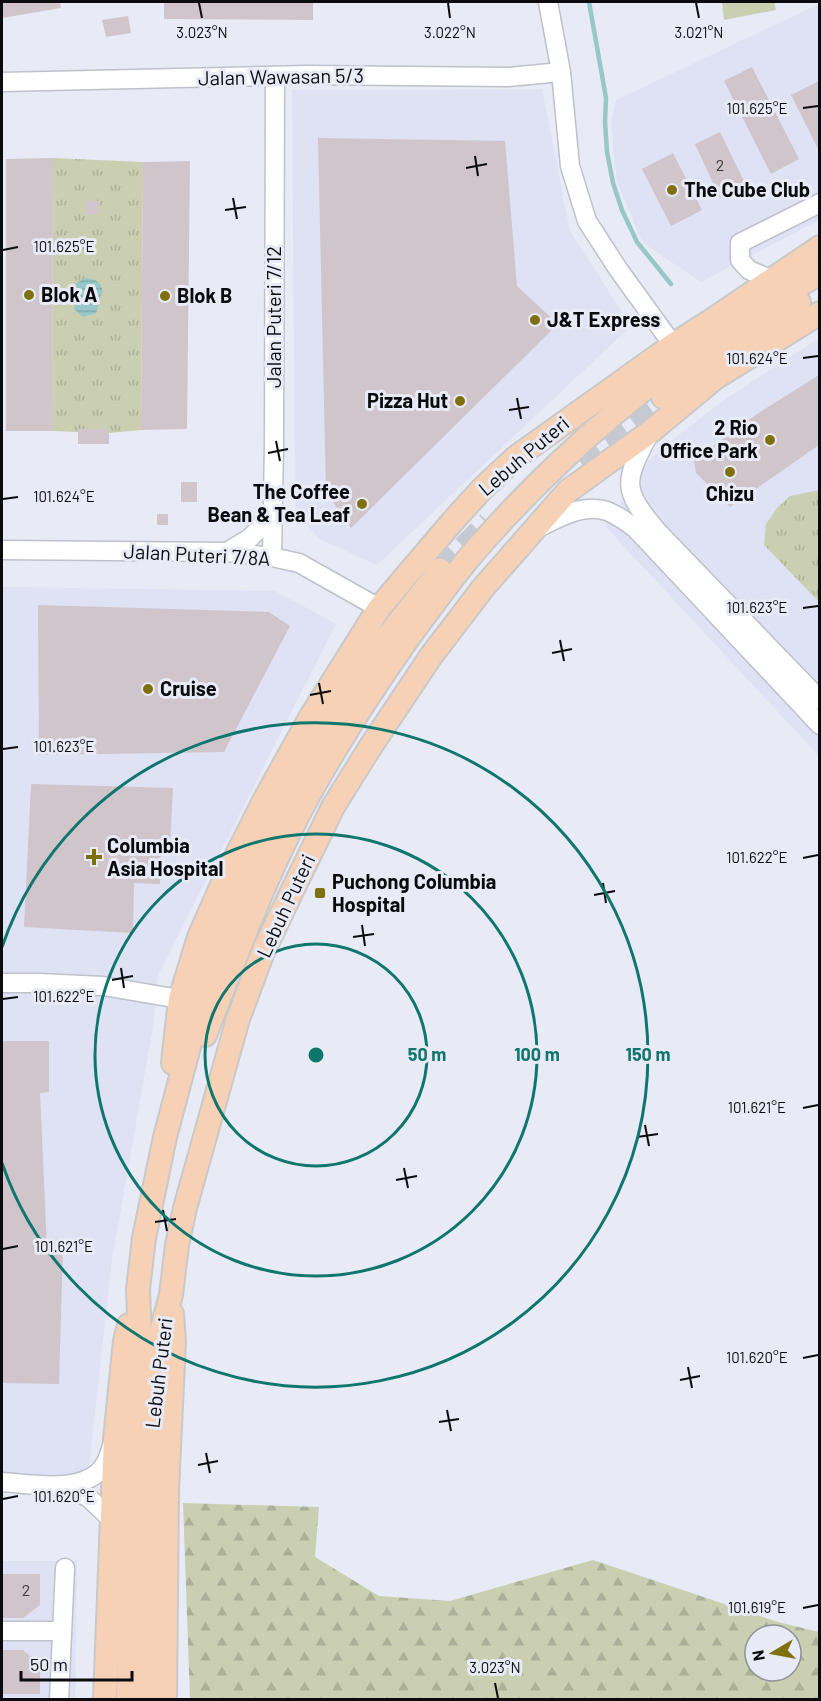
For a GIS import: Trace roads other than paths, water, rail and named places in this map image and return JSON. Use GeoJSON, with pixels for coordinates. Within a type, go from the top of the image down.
{"type":"FeatureCollection","features":[{"type":"Feature","properties":{"kind":"main road","name":"Lebuh Puteri"},"geometry":{"type":"LineString","coordinates":[[144,1700],[138,1289],[144,1238],[165,1137],[180,999],[199,937],[231,866],[310,718],[379,608],[482,489],[515,458],[678,352],[710,322],[819,247]]}},
{"type":"Feature","properties":{"kind":"main road"},"geometry":{"type":"LineString","coordinates":[[165,1137],[260,897],[297,818],[334,751],[423,618],[473,554],[526,498],[568,455],[678,352],[819,263]]}},
{"type":"Feature","properties":{"kind":"main road"},"geometry":{"type":"LineString","coordinates":[[678,352],[718,335],[819,273]]}},
{"type":"Feature","properties":{"kind":"main road"},"geometry":{"type":"LineString","coordinates":[[663,397],[819,289]]}},
{"type":"Feature","properties":{"kind":"main road","name":"Lebuh Puteri"},"geometry":{"type":"LineString","coordinates":[[128,1700],[140,1483],[159,1339],[171,1294],[177,1245],[185,1208],[238,1019],[264,952],[333,807],[369,748],[431,656],[483,588],[568,491],[650,432],[715,378],[819,313]]}},
{"type":"Feature","properties":{"kind":"main road"},"geometry":{"type":"LineString","coordinates":[[165,1137],[212,964],[244,884],[279,811],[379,647],[440,570]]}},
{"type":"Feature","properties":{"kind":"main road"},"geometry":{"type":"LineString","coordinates":[[105,1700],[115,1439],[125,1341],[138,1289]]}},
{"type":"Feature","properties":{"kind":"main road"},"geometry":{"type":"LineString","coordinates":[[165,1700],[167,1491],[174,1341],[171,1294]]}},
{"type":"Feature","properties":{"kind":"street"},"geometry":{"type":"LineString","coordinates":[[548,2],[561,72],[570,166],[587,221],[618,269],[678,352]]}},
{"type":"Feature","properties":{"kind":"street","name":"Jalan Wawasan 5/3"},"geometry":{"type":"LineString","coordinates":[[2,82],[275,76],[508,77],[561,72]]}},
{"type":"Feature","properties":{"kind":"street","name":"Jalan Puteri 7/12"},"geometry":{"type":"LineString","coordinates":[[272,557],[275,76]]}},
{"type":"Feature","properties":{"kind":"street"},"geometry":{"type":"LineString","coordinates":[[772,280],[749,270],[740,260],[740,243],[819,203]]}},
{"type":"Feature","properties":{"kind":"street"},"geometry":{"type":"LineString","coordinates":[[650,432],[632,467],[630,482],[633,499],[658,532],[819,700]]}},
{"type":"Feature","properties":{"kind":"street"},"geometry":{"type":"LineString","coordinates":[[537,528],[573,511],[605,510],[621,518],[636,529],[819,725]]}},
{"type":"Feature","properties":{"kind":"street"},"geometry":{"type":"LineString","coordinates":[[227,552],[250,538],[273,514],[286,548],[299,563]]}},
{"type":"Feature","properties":{"kind":"street","name":"Jalan Puteri 7/8A"},"geometry":{"type":"LineString","coordinates":[[2,550],[227,552],[272,557],[299,563],[379,608]]}},
{"type":"Feature","properties":{"kind":"street"},"geometry":{"type":"LineString","coordinates":[[2,983],[104,986],[180,999]]}},
{"type":"Feature","properties":{"kind":"street"},"geometry":{"type":"LineString","coordinates":[[2,1482],[66,1485],[91,1478],[105,1465],[115,1439]]}},
{"type":"Feature","properties":{"kind":"street"},"geometry":{"type":"LineString","coordinates":[[66,1485],[89,1498],[112,1520]]}},
{"type":"Feature","properties":{"kind":"street"},"geometry":{"type":"LineString","coordinates":[[59,1700],[64,1568]]}},
{"type":"Feature","properties":{"kind":"street"},"geometry":{"type":"LineString","coordinates":[[2,1631],[61,1631]]}},
{"type":"Feature","properties":{"kind":"waterway"},"geometry":{"type":"LineString","coordinates":[[589,2],[606,98],[607,152],[613,183],[622,210],[637,242],[671,284]]}},
{"type":"Feature","properties":{"kind":"tunnel"},"geometry":{"type":"LineString","coordinates":[[577,457],[663,397]]}},
{"type":"Feature","properties":{"kind":"tunnel"},"geometry":{"type":"LineString","coordinates":[[440,570],[488,522]]}},
{"type":"Feature","properties":{"kind":"place","name":"The Cube Club"},"geometry":{"type":"Point","coordinates":[672,190]}},
{"type":"Feature","properties":{"kind":"place","name":"Blok A"},"geometry":{"type":"Point","coordinates":[29,295]}},
{"type":"Feature","properties":{"kind":"place","name":"Blok B"},"geometry":{"type":"Point","coordinates":[165,296]}},
{"type":"Feature","properties":{"kind":"place","name":"J&T Express"},"geometry":{"type":"Point","coordinates":[535,320]}},
{"type":"Feature","properties":{"kind":"place","name":"Pizza Hut"},"geometry":{"type":"Point","coordinates":[460,401]}},
{"type":"Feature","properties":{"kind":"place","name":"2 Rio Office Park"},"geometry":{"type":"Point","coordinates":[770,440]}},
{"type":"Feature","properties":{"kind":"place","name":"Chizu"},"geometry":{"type":"Point","coordinates":[730,472]}},
{"type":"Feature","properties":{"kind":"place","name":"The Coffee Bean & Tea Leaf"},"geometry":{"type":"Point","coordinates":[362,504]}},
{"type":"Feature","properties":{"kind":"place","name":"Cruise"},"geometry":{"type":"Point","coordinates":[148,689]}},
{"type":"Feature","properties":{"kind":"place","name":"Columbia Asia Hospital"},"geometry":{"type":"Point","coordinates":[94,857]}},
{"type":"Feature","properties":{"kind":"place","name":"Puchong Columbia Hospital"},"geometry":{"type":"Point","coordinates":[320,893]}}]}
